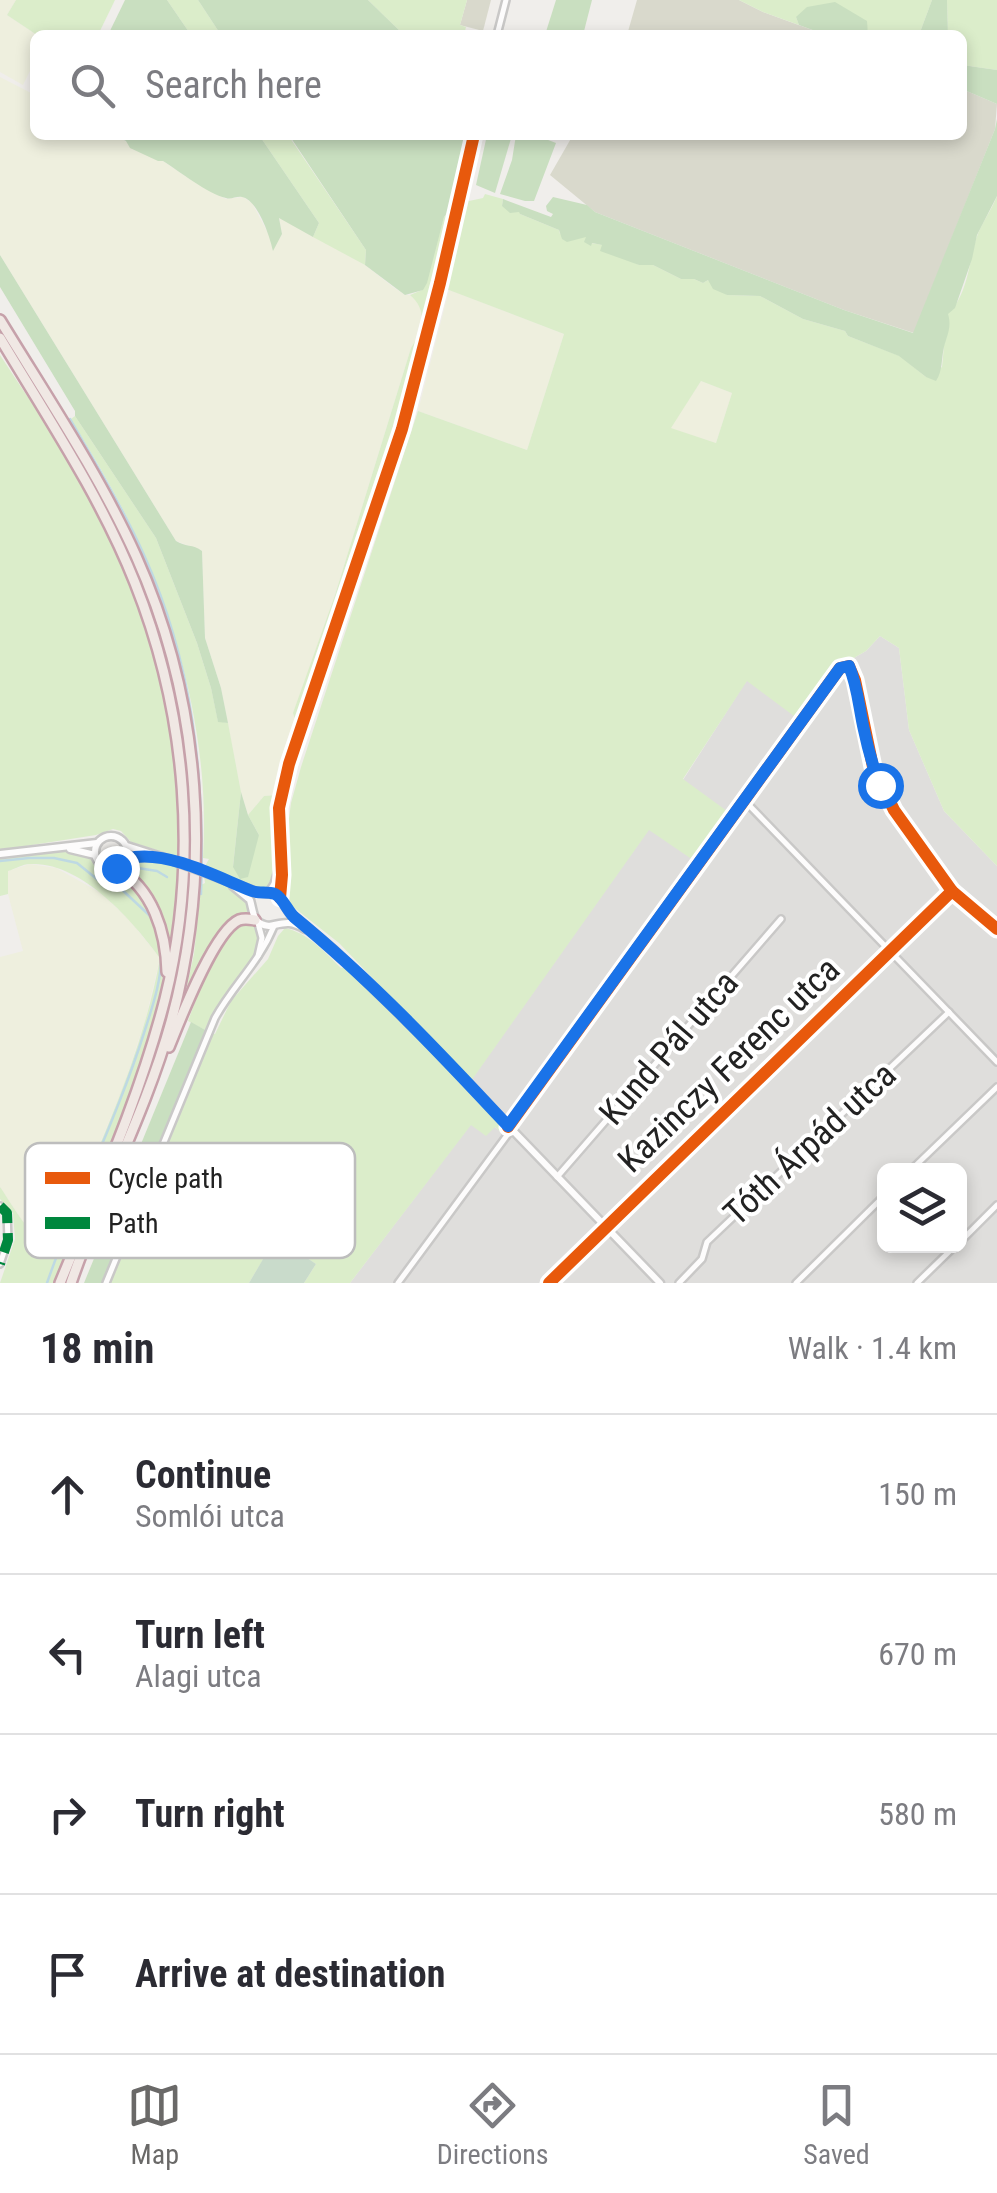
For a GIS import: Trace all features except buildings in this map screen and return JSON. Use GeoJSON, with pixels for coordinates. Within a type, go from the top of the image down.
{"type":"FeatureCollection","features":[{"type":"Feature","properties":{"kind":"highway"},"geometry":{"type":"LineString","coordinates":[[0,320],[126,535],[160,618],[181,696],[193,774],[194,890],[182,975],[154,1076]]}},
{"type":"Feature","properties":{"kind":"highway"},"geometry":{"type":"LineString","coordinates":[[0,338],[72,459],[134,582],[160,659],[180,761],[184,844],[178,930],[167,989],[116,1143]]}},
{"type":"Feature","properties":{"kind":"highway"},"geometry":{"type":"LineString","coordinates":[[116,868],[135,884],[159,921],[166,951],[167,989]]}},
{"type":"Feature","properties":{"kind":"highway"},"geometry":{"type":"LineString","coordinates":[[127,1143],[154,1076],[217,944],[235,923],[242,919],[257,921]]}},
{"type":"Feature","properties":{"kind":"highway"},"geometry":{"type":"LineString","coordinates":[[60,1283],[70,1258]]}},
{"type":"Feature","properties":{"kind":"highway"},"geometry":{"type":"LineString","coordinates":[[71,1283],[81,1258]]}},
{"type":"Feature","properties":{"kind":"street"},"geometry":{"type":"LineString","coordinates":[[498,30],[506,0]]}},
{"type":"Feature","properties":{"kind":"street"},"geometry":{"type":"LineString","coordinates":[[473,140],[402,429],[288,764],[279,808],[280,898],[419,1033],[660,1283]]}},
{"type":"Feature","properties":{"kind":"street"},"geometry":{"type":"LineString","coordinates":[[398,1283],[840,668],[849,666],[855,680],[873,767],[894,810],[952,891],[997,929]]}},
{"type":"Feature","properties":{"kind":"street"},"geometry":{"type":"LineString","coordinates":[[744,800],[997,1062]]}},
{"type":"Feature","properties":{"kind":"street"},"geometry":{"type":"LineString","coordinates":[[0,854],[98,842],[113,836],[126,846],[280,898]]}},
{"type":"Feature","properties":{"kind":"street"},"geometry":{"type":"LineString","coordinates":[[98,842],[95,855],[105,868],[116,868],[136,857],[159,857]]}},
{"type":"Feature","properties":{"kind":"street"},"geometry":{"type":"LineString","coordinates":[[125,860],[126,846]]}},
{"type":"Feature","properties":{"kind":"street"},"geometry":{"type":"LineString","coordinates":[[59,848],[95,855]]}},
{"type":"Feature","properties":{"kind":"street"},"geometry":{"type":"LineString","coordinates":[[252,906],[274,884],[282,859]]}},
{"type":"Feature","properties":{"kind":"street"},"geometry":{"type":"LineString","coordinates":[[224,880],[247,896],[252,906],[262,938],[257,958]]}},
{"type":"Feature","properties":{"kind":"street","name":"Kazinczy Ferenc utca"},"geometry":{"type":"LineString","coordinates":[[549,1283],[952,891]]}},
{"type":"Feature","properties":{"kind":"street"},"geometry":{"type":"LineString","coordinates":[[164,1143],[215,1018],[265,948],[285,907]]}},
{"type":"Feature","properties":{"kind":"street","name":"Kund Pál utca"},"geometry":{"type":"LineString","coordinates":[[558,1178],[781,919]]}},
{"type":"Feature","properties":{"kind":"street"},"geometry":{"type":"LineString","coordinates":[[257,921],[263,926],[292,923],[318,936]]}},
{"type":"Feature","properties":{"kind":"street","name":"Tóth Árpád utca"},"geometry":{"type":"LineString","coordinates":[[680,1283],[702,1258],[706,1242],[949,1012]]}},
{"type":"Feature","properties":{"kind":"street"},"geometry":{"type":"LineString","coordinates":[[918,1163],[997,1087]]}},
{"type":"Feature","properties":{"kind":"street"},"geometry":{"type":"LineString","coordinates":[[796,1283],[877,1203]]}},
{"type":"Feature","properties":{"kind":"street"},"geometry":{"type":"LineString","coordinates":[[0,1206],[7,1213],[9,1236],[0,1264]]}},
{"type":"Feature","properties":{"kind":"street"},"geometry":{"type":"LineString","coordinates":[[967,1235],[997,1206]]}},
{"type":"Feature","properties":{"kind":"street"},"geometry":{"type":"LineString","coordinates":[[917,1283],[949,1253]]}},
{"type":"Feature","properties":{"kind":"street"},"geometry":{"type":"LineString","coordinates":[[106,1283],[116,1258]]}},
{"type":"Feature","properties":{"kind":"shaded area"},"geometry":{"type":"Polygon","coordinates":[[[467,0],[491,0],[483,30],[460,25],[467,0]]]}},
{"type":"Feature","properties":{"kind":"shaded area"},"geometry":{"type":"Polygon","coordinates":[[[637,0],[739,0],[812,30],[628,30],[637,0]]]}},
{"type":"Feature","properties":{"kind":"shaded area"},"geometry":{"type":"Polygon","coordinates":[[[967,91],[997,104],[995,129],[914,333],[844,310],[595,212],[550,175],[570,140],[967,140],[967,91]]]}},
{"type":"Feature","properties":{"kind":"shaded area"},"geometry":{"type":"Polygon","coordinates":[[[880,636],[899,648],[909,730],[944,811],[997,866],[997,1283],[350,1283],[471,1124],[495,1127],[503,1134],[506,1128],[464,1086],[649,829],[731,815],[683,780],[747,680],[798,718],[838,667],[866,651],[880,636]]]}},
{"type":"Feature","properties":{"kind":"green space"},"geometry":{"type":"Polygon","coordinates":[[[0,0],[16,0],[7,15],[30,30],[30,71],[23,85],[0,72],[0,0]]]}},
{"type":"Feature","properties":{"kind":"green space"},"geometry":{"type":"Polygon","coordinates":[[[16,0],[115,0],[100,30],[30,30],[7,15],[16,0]]]}},
{"type":"Feature","properties":{"kind":"green space"},"geometry":{"type":"Polygon","coordinates":[[[125,0],[167,0],[188,30],[110,30],[125,0]]]}},
{"type":"Feature","properties":{"kind":"green space"},"geometry":{"type":"Polygon","coordinates":[[[167,0],[198,0],[218,30],[188,30],[167,0]]]}},
{"type":"Feature","properties":{"kind":"green space"},"geometry":{"type":"Polygon","coordinates":[[[198,0],[368,0],[399,30],[218,30],[198,0]]]}},
{"type":"Feature","properties":{"kind":"green space"},"geometry":{"type":"Polygon","coordinates":[[[368,0],[467,0],[460,25],[465,30],[399,30],[368,0]]]}},
{"type":"Feature","properties":{"kind":"green space"},"geometry":{"type":"Polygon","coordinates":[[[556,0],[592,0],[584,30],[547,30],[556,0]]]}},
{"type":"Feature","properties":{"kind":"green space"},"geometry":{"type":"Polygon","coordinates":[[[739,0],[932,0],[921,30],[867,30],[866,21],[796,17],[799,25],[739,0]]]}},
{"type":"Feature","properties":{"kind":"green space"},"geometry":{"type":"Polygon","coordinates":[[[932,0],[947,0],[948,30],[921,30],[932,0]]]}},
{"type":"Feature","properties":{"kind":"green space"},"geometry":{"type":"Polygon","coordinates":[[[947,0],[997,0],[997,70],[967,66],[967,30],[948,30],[947,0]]]}},
{"type":"Feature","properties":{"kind":"green space"},"geometry":{"type":"Polygon","coordinates":[[[835,2],[867,21],[868,30],[812,30],[799,25],[796,17],[807,7],[835,2]]]}},
{"type":"Feature","properties":{"kind":"green space"},"geometry":{"type":"Polygon","coordinates":[[[967,66],[997,70],[997,104],[967,91],[967,66]]]}},
{"type":"Feature","properties":{"kind":"green space"},"geometry":{"type":"Polygon","coordinates":[[[0,77],[30,92],[30,140],[123,140],[226,199],[243,197],[252,203],[273,250],[282,234],[279,217],[365,265],[420,304],[423,313],[415,342],[294,713],[299,731],[277,795],[264,796],[248,815],[221,688],[205,638],[202,551],[176,541],[0,255],[0,77]]]}},
{"type":"Feature","properties":{"kind":"green space"},"geometry":{"type":"Polygon","coordinates":[[[997,119],[997,196],[977,235],[955,308],[948,314],[949,331],[936,381],[899,356],[848,336],[845,331],[803,319],[760,296],[727,295],[713,289],[708,280],[703,283],[681,279],[653,265],[639,265],[600,251],[602,245],[591,246],[584,242],[586,237],[567,242],[559,230],[519,212],[510,213],[502,206],[503,199],[551,217],[553,214],[546,206],[553,197],[587,205],[595,212],[844,310],[913,333],[997,119]]]}},
{"type":"Feature","properties":{"kind":"green space"},"geometry":{"type":"Polygon","coordinates":[[[262,140],[291,140],[366,250],[365,265],[313,237],[319,223],[262,140]]]}},
{"type":"Feature","properties":{"kind":"green space"},"geometry":{"type":"Polygon","coordinates":[[[262,140],[319,223],[313,237],[279,218],[282,234],[273,251],[262,220],[248,200],[211,192],[163,161],[130,148],[126,141],[262,140]]]}},
{"type":"Feature","properties":{"kind":"green space"},"geometry":{"type":"Polygon","coordinates":[[[292,140],[464,140],[423,290],[405,295],[365,265],[366,250],[292,140]]]}},
{"type":"Feature","properties":{"kind":"green space"},"geometry":{"type":"Polygon","coordinates":[[[486,140],[511,140],[495,193],[476,185],[486,140]]]}},
{"type":"Feature","properties":{"kind":"green space"},"geometry":{"type":"Polygon","coordinates":[[[515,140],[556,143],[534,201],[500,194],[515,140]]]}},
{"type":"Feature","properties":{"kind":"green space"},"geometry":{"type":"Polygon","coordinates":[[[485,194],[503,199],[502,206],[520,211],[560,234],[588,237],[591,243],[603,245],[639,265],[653,265],[681,279],[703,283],[708,280],[727,295],[760,296],[803,319],[845,331],[848,336],[900,356],[926,377],[942,367],[947,314],[963,290],[976,239],[997,196],[997,866],[944,811],[909,730],[899,648],[880,636],[866,651],[838,667],[798,719],[747,681],[683,779],[731,814],[696,862],[649,830],[471,1081],[339,943],[292,906],[286,891],[286,842],[301,767],[418,411],[527,450],[564,334],[441,287],[463,196],[469,201],[485,194]],[[701,381],[671,428],[716,443],[732,393],[701,381]]]}},
{"type":"Feature","properties":{"kind":"green space"},"geometry":{"type":"Polygon","coordinates":[[[447,213],[448,225],[400,430],[299,731],[293,713],[421,327],[419,307],[410,295],[422,290],[447,213]]]}},
{"type":"Feature","properties":{"kind":"green space"},"geometry":{"type":"Polygon","coordinates":[[[0,255],[176,541],[202,551],[205,638],[228,723],[218,722],[197,643],[156,538],[75,416],[0,287],[0,255]]]}},
{"type":"Feature","properties":{"kind":"green space"},"geometry":{"type":"Polygon","coordinates":[[[449,290],[564,334],[527,450],[418,411],[449,290]]]}},
{"type":"Feature","properties":{"kind":"green space"},"geometry":{"type":"Polygon","coordinates":[[[0,355],[92,497],[147,626],[170,717],[176,763],[179,857],[131,842],[121,831],[113,829],[0,850],[0,355]]]}},
{"type":"Feature","properties":{"kind":"green space"},"geometry":{"type":"Polygon","coordinates":[[[701,381],[732,393],[716,443],[670,428],[701,381]]]}},
{"type":"Feature","properties":{"kind":"green space"},"geometry":{"type":"Polygon","coordinates":[[[75,416],[156,538],[197,643],[218,721],[228,723],[241,792],[233,867],[259,835],[248,815],[264,796],[277,795],[277,859],[268,887],[258,888],[205,866],[209,859],[203,858],[197,732],[178,650],[151,570],[112,489],[71,419],[75,416]]]}},
{"type":"Feature","properties":{"kind":"green space"},"geometry":{"type":"Polygon","coordinates":[[[241,792],[259,835],[248,877],[240,879],[233,867],[241,792]]]}},
{"type":"Feature","properties":{"kind":"green space"},"geometry":{"type":"Polygon","coordinates":[[[36,851],[90,856],[101,869],[119,872],[129,880],[157,920],[164,960],[161,998],[130,1098],[110,1143],[100,1143],[143,1028],[160,958],[104,896],[68,872],[49,866],[22,866],[8,871],[8,894],[0,896],[0,857],[36,851]]]}},
{"type":"Feature","properties":{"kind":"green space"},"geometry":{"type":"Polygon","coordinates":[[[134,860],[179,866],[171,955],[158,908],[129,867],[134,860]]]}},
{"type":"Feature","properties":{"kind":"green space"},"geometry":{"type":"Polygon","coordinates":[[[30,864],[56,868],[101,893],[160,958],[124,1085],[100,1143],[25,1143],[25,1225],[0,1187],[0,957],[23,951],[8,894],[8,871],[30,864]]]}},
{"type":"Feature","properties":{"kind":"green space"},"geometry":{"type":"Polygon","coordinates":[[[204,875],[238,891],[250,910],[232,922],[182,1009],[194,954],[204,875]]]}},
{"type":"Feature","properties":{"kind":"green space"},"geometry":{"type":"Polygon","coordinates":[[[245,923],[257,927],[260,944],[223,998],[208,1031],[215,1034],[231,1001],[268,959],[278,936],[285,928],[293,930],[316,944],[341,968],[347,967],[506,1128],[504,1135],[495,1127],[486,1136],[471,1125],[350,1283],[304,1283],[316,1264],[307,1258],[355,1258],[355,1143],[161,1143],[207,1031],[188,1021],[217,953],[245,923]]]}},
{"type":"Feature","properties":{"kind":"green space"},"geometry":{"type":"Polygon","coordinates":[[[191,1022],[207,1031],[161,1143],[141,1143],[191,1022]]]}},
{"type":"Feature","properties":{"kind":"green space"},"geometry":{"type":"Polygon","coordinates":[[[0,1187],[25,1224],[25,1258],[67,1258],[58,1283],[0,1283],[15,1239],[13,1213],[0,1199],[0,1187]]]}},
{"type":"Feature","properties":{"kind":"green space"},"geometry":{"type":"Polygon","coordinates":[[[94,1258],[113,1258],[103,1283],[84,1283],[94,1258]]]}},
{"type":"Feature","properties":{"kind":"green space"},"geometry":{"type":"Polygon","coordinates":[[[113,1258],[264,1258],[249,1283],[103,1283],[113,1258]]]}},
{"type":"Feature","properties":{"kind":"green space"},"geometry":{"type":"Polygon","coordinates":[[[264,1258],[307,1258],[316,1264],[304,1283],[249,1283],[264,1258]]]}},
{"type":"Feature","properties":{"kind":"waterway"},"geometry":{"type":"LineString","coordinates":[[70,419],[136,538],[174,637],[185,679],[198,764],[201,894]]}},
{"type":"Feature","properties":{"kind":"waterway"},"geometry":{"type":"LineString","coordinates":[[0,861],[54,858],[77,863],[98,880],[117,885],[155,924]]}},
{"type":"Feature","properties":{"kind":"waterway"},"geometry":{"type":"LineString","coordinates":[[138,868],[167,877]]}},
{"type":"Feature","properties":{"kind":"waterway"},"geometry":{"type":"LineString","coordinates":[[102,1143],[156,992],[161,951]]}},
{"type":"Feature","properties":{"kind":"waterway"},"geometry":{"type":"LineString","coordinates":[[47,1283],[57,1258]]}},
{"type":"Feature","properties":{"kind":"marked path"},"geometry":{"type":"LineString","coordinates":[[0,1206],[7,1213],[8,1240],[0,1264]]}},
{"type":"Feature","properties":{"kind":"cycle path"},"geometry":{"type":"LineString","coordinates":[[280,898],[279,808],[289,764],[402,429],[473,140]]}},
{"type":"Feature","properties":{"kind":"cycle path"},"geometry":{"type":"LineString","coordinates":[[508,1127],[840,668],[849,666],[855,680],[873,767],[894,810],[952,891],[997,929]]}},
{"type":"Feature","properties":{"kind":"cycle path"},"geometry":{"type":"LineString","coordinates":[[549,1283],[952,891]]}},
{"type":"Feature","properties":{"kind":"route"},"geometry":{"type":"LineString","coordinates":[[116,868],[136,857],[159,857],[256,892],[274,894],[419,1033],[508,1126],[845,666],[849,666],[855,680],[864,731],[880,785]]}}]}
